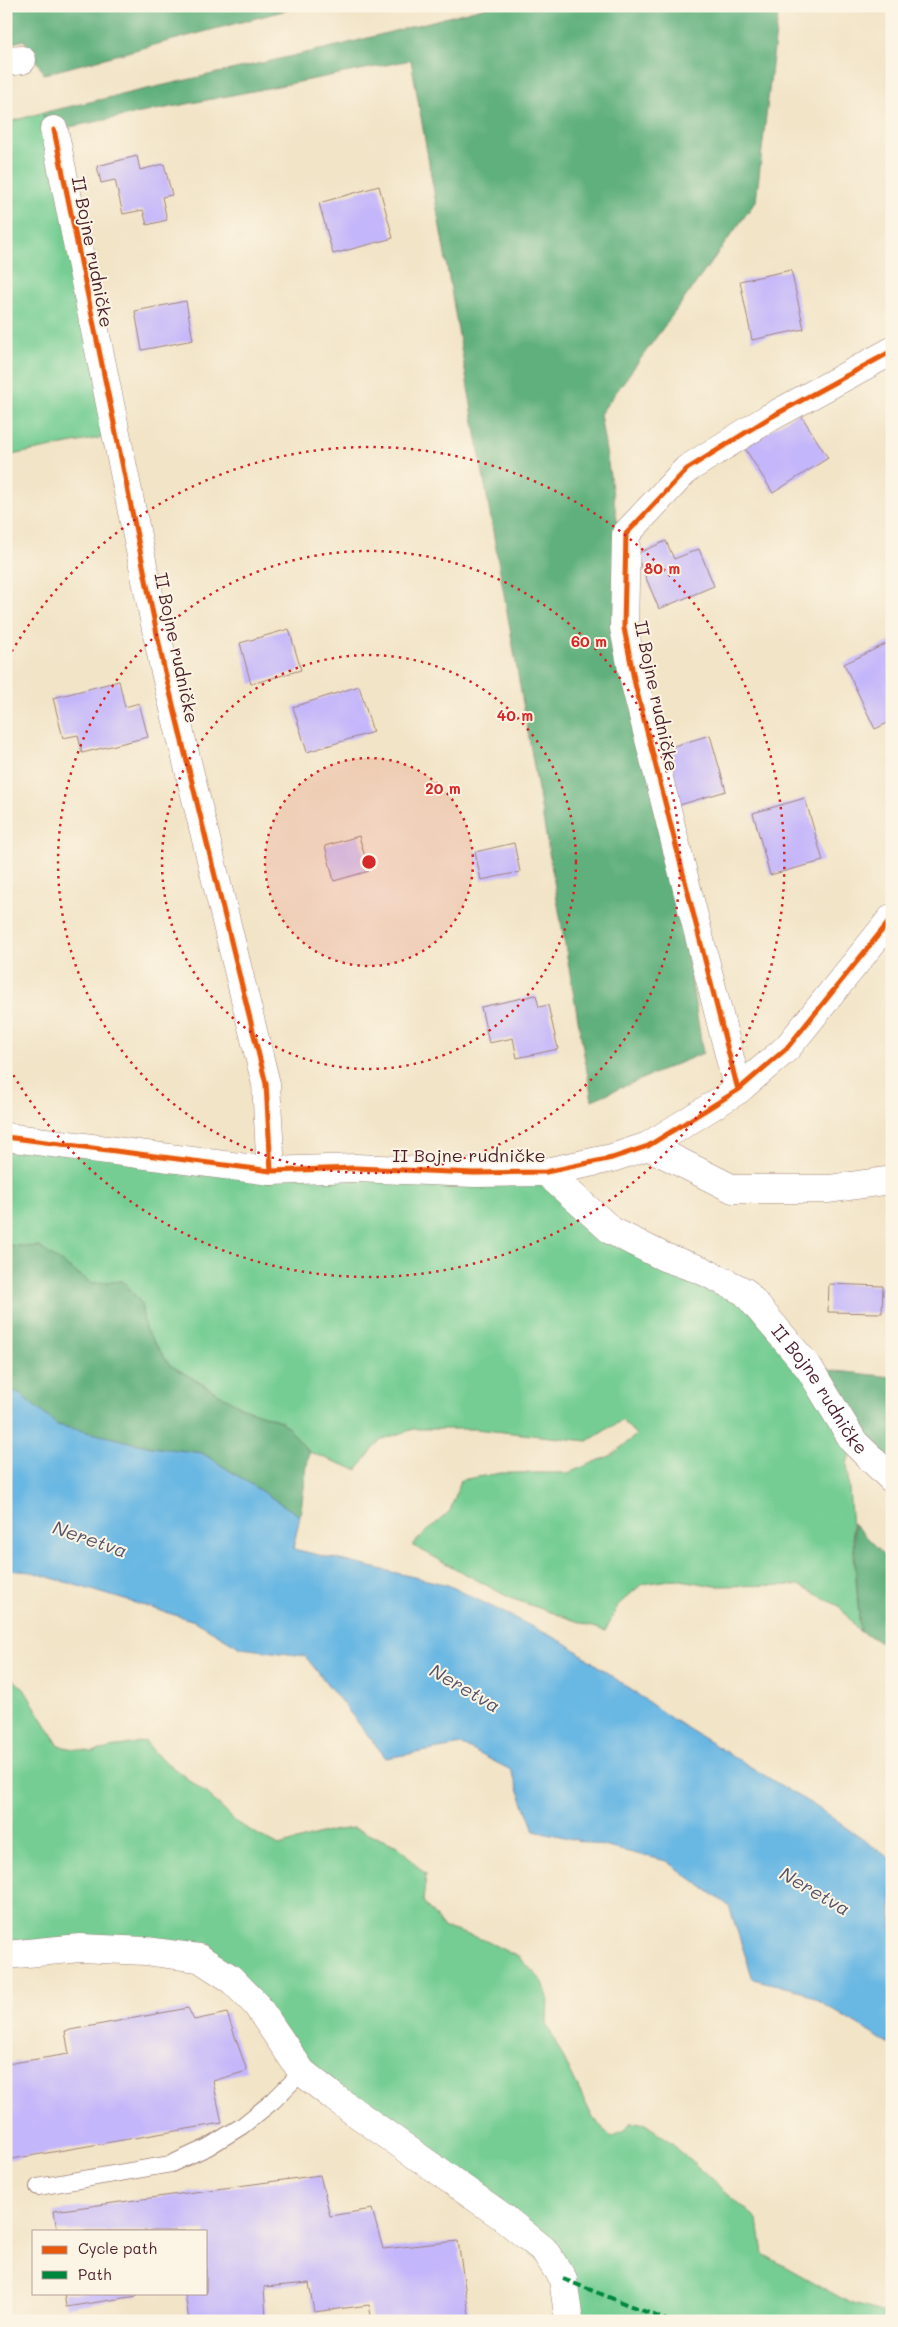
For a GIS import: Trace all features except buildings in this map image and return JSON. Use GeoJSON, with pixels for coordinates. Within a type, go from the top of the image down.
{"type":"FeatureCollection","features":[{"type":"Feature","properties":{"kind":"street","name":"II Bojne rudničke"},"geometry":{"type":"LineString","coordinates":[[54,130],[125,485],[151,597],[164,668],[266,1084],[271,1171]]}},
{"type":"Feature","properties":{"kind":"street","name":"II Bojne rudničke"},"geometry":{"type":"LineString","coordinates":[[738,1090],[635,684],[624,628],[626,534],[686,469],[769,418],[892,352]]}},
{"type":"Feature","properties":{"kind":"street","name":"II Bojne rudničke"},"geometry":{"type":"LineString","coordinates":[[6,1137],[271,1171],[355,1168],[474,1173],[546,1172],[612,1158],[648,1146],[738,1090],[788,1048],[892,918]]}},
{"type":"Feature","properties":{"kind":"street"},"geometry":{"type":"LineString","coordinates":[[648,1146],[732,1189],[829,1189],[892,1180]]}},
{"type":"Feature","properties":{"kind":"street","name":"II Bojne rudničke"},"geometry":{"type":"LineString","coordinates":[[546,1172],[612,1231],[664,1257],[701,1270],[745,1292],[809,1368],[854,1442],[892,1479]]}},
{"type":"Feature","properties":{"kind":"street"},"geometry":{"type":"LineString","coordinates":[[6,1955],[80,1948],[146,1951],[199,1958],[230,1978],[256,2004],[302,2072],[342,2104],[503,2217],[544,2250],[563,2279],[569,2321]]}},
{"type":"Feature","properties":{"kind":"lane"},"geometry":{"type":"LineString","coordinates":[[38,2187],[171,2164],[208,2147],[242,2126],[273,2101],[302,2072]]}},
{"type":"Feature","properties":{"kind":"green space"},"geometry":{"type":"Polygon","coordinates":[[[6,6],[302,6],[44,74],[24,40],[6,45],[6,6]]]}},
{"type":"Feature","properties":{"kind":"green space"},"geometry":{"type":"Polygon","coordinates":[[[490,6],[779,6],[756,201],[600,414],[703,1053],[592,1100],[411,60],[54,130],[41,113],[341,45],[490,6]]]}},
{"type":"Feature","properties":{"kind":"green space"},"geometry":{"type":"Polygon","coordinates":[[[41,113],[54,130],[115,435],[6,456],[6,123],[41,113]]]}},
{"type":"Feature","properties":{"kind":"green space"},"geometry":{"type":"Polygon","coordinates":[[[6,1137],[271,1171],[546,1172],[612,1231],[745,1292],[854,1442],[847,1463],[860,1632],[839,1606],[798,1585],[715,1586],[675,1579],[642,1584],[619,1604],[605,1631],[510,1598],[412,1545],[450,1511],[461,1480],[501,1473],[568,1473],[612,1455],[636,1435],[622,1420],[588,1441],[475,1429],[414,1429],[380,1440],[357,1470],[309,1452],[283,1422],[241,1407],[170,1365],[145,1329],[141,1303],[123,1281],[91,1283],[39,1247],[6,1245],[6,1137]]]}},
{"type":"Feature","properties":{"kind":"green space"},"geometry":{"type":"Polygon","coordinates":[[[6,1245],[39,1247],[91,1283],[123,1281],[141,1303],[145,1329],[170,1365],[241,1407],[283,1422],[309,1452],[300,1516],[202,1453],[151,1447],[57,1425],[19,1393],[6,1388],[6,1245]]]}},
{"type":"Feature","properties":{"kind":"green space"},"geometry":{"type":"Polygon","coordinates":[[[809,1368],[892,1377],[892,1463],[854,1442],[809,1368]]]}},
{"type":"Feature","properties":{"kind":"green space"},"geometry":{"type":"Polygon","coordinates":[[[853,1523],[892,1562],[892,1658],[885,1644],[860,1632],[853,1523]]]}},
{"type":"Feature","properties":{"kind":"green space"},"geometry":{"type":"Polygon","coordinates":[[[6,1673],[24,1689],[59,1746],[91,1752],[145,1741],[158,1756],[208,1795],[237,1823],[279,1846],[331,1831],[353,1828],[398,1846],[426,1875],[423,1901],[443,1927],[484,1940],[520,1958],[543,1982],[548,1997],[547,2025],[593,2118],[612,2138],[625,2131],[630,2123],[645,2124],[663,2136],[758,2220],[763,2254],[850,2303],[892,2315],[892,2321],[569,2321],[563,2279],[335,2098],[199,1958],[6,1955],[6,1673]]]}},
{"type":"Feature","properties":{"kind":"water","name":"Neretva"},"geometry":{"type":"Polygon","coordinates":[[[6,1388],[19,1393],[57,1425],[151,1447],[202,1453],[300,1516],[293,1549],[448,1585],[567,1644],[672,1719],[818,1808],[892,1860],[892,2046],[802,1991],[753,1979],[729,1906],[667,1861],[534,1830],[511,1770],[462,1745],[386,1758],[305,1656],[241,1648],[195,1621],[32,1572],[6,1570],[6,1388]]]}},
{"type":"Feature","properties":{"kind":"marked path"},"geometry":{"type":"LineString","coordinates":[[563,2279],[669,2321]]}},
{"type":"Feature","properties":{"kind":"cycle path"},"geometry":{"type":"LineString","coordinates":[[54,130],[164,668],[266,1084],[271,1171]]}},
{"type":"Feature","properties":{"kind":"cycle path"},"geometry":{"type":"LineString","coordinates":[[738,1090],[635,684],[624,628],[626,534],[687,469],[769,418],[892,351]]}},
{"type":"Feature","properties":{"kind":"cycle path"},"geometry":{"type":"LineString","coordinates":[[6,1137],[271,1171],[355,1168],[474,1173],[546,1172],[612,1158],[648,1146],[738,1090],[787,1048],[892,918]]}}]}
